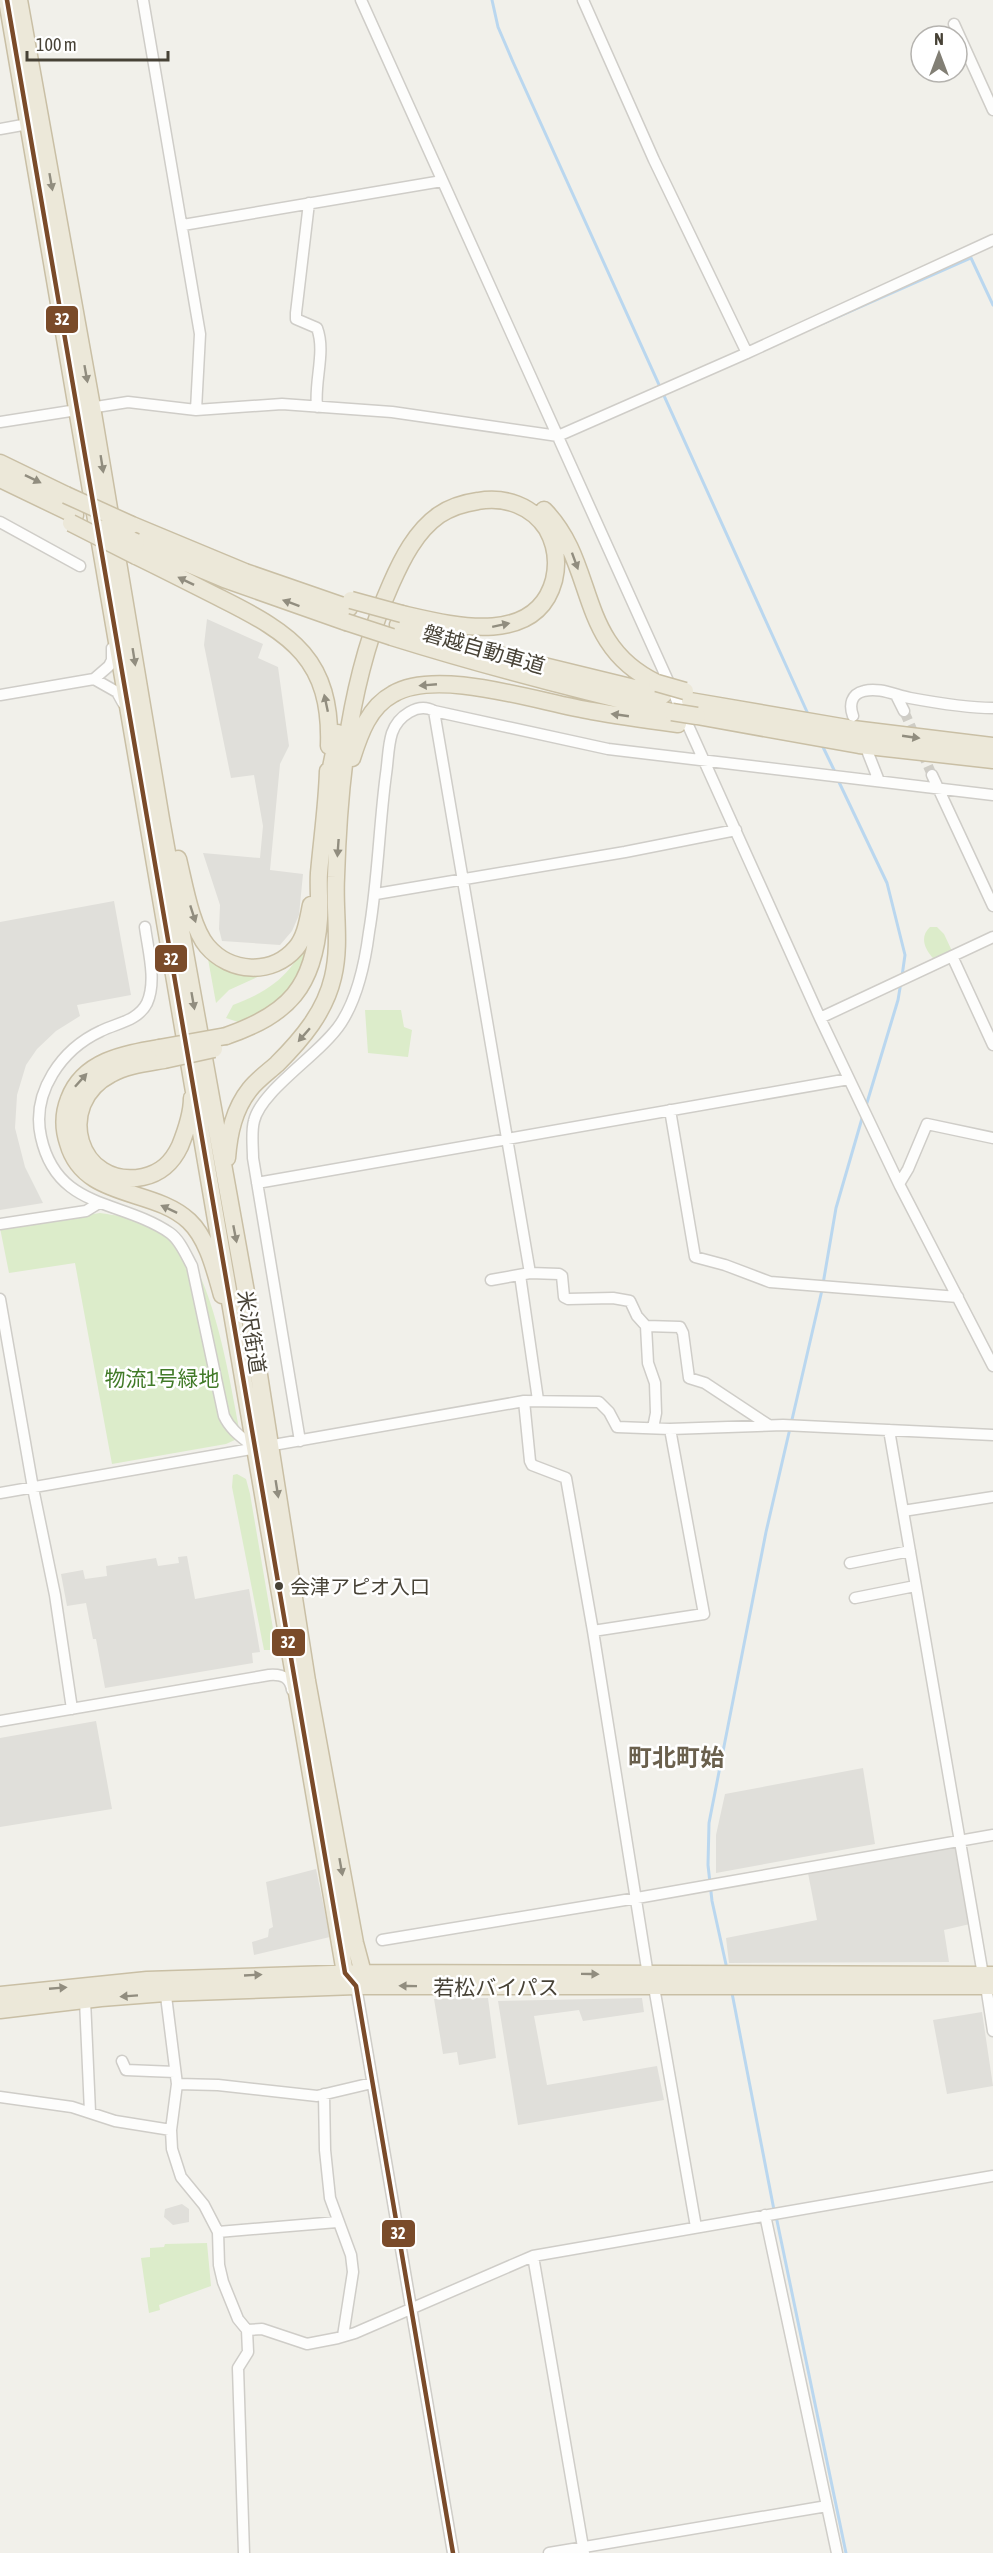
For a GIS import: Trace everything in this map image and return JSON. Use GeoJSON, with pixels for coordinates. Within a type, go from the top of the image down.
{"type":"FeatureCollection","features":[{"type":"Feature","properties":{"kind":"highway","name":"米沢街道"},"geometry":{"type":"LineString","coordinates":[[7,0],[28,124],[147,736],[246,1292],[263,1448],[289,1641],[305,1735],[355,1977]]}},
{"type":"Feature","properties":{"kind":"highway","name":"米沢街道"},"geometry":{"type":"LineString","coordinates":[[19,0],[84,408],[105,574],[131,728],[246,1392],[263,1448],[355,1943],[355,1977]]}},
{"type":"Feature","properties":{"kind":"highway","name":"磐越自動車道"},"geometry":{"type":"LineString","coordinates":[[0,463],[66,495],[135,541],[245,572],[349,610],[495,654],[660,689]]}},
{"type":"Feature","properties":{"kind":"highway","name":"磐越自動車道"},"geometry":{"type":"LineString","coordinates":[[0,480],[73,519],[135,541],[224,579],[349,610]]}},
{"type":"Feature","properties":{"kind":"highway"},"geometry":{"type":"LineString","coordinates":[[246,1392],[220,1290],[207,1248],[198,1232],[188,1220],[174,1211],[112,1189],[90,1176],[74,1157],[65,1133],[64,1117],[76,1084],[86,1073],[113,1058],[162,1054],[228,1040],[272,1016],[301,986],[316,948],[327,877],[335,786],[351,673],[374,600],[395,555],[413,528],[432,509],[458,495],[503,490],[532,501],[544,510],[566,540],[594,615],[609,645],[630,668],[660,689],[831,740],[858,736],[993,746]]}},
{"type":"Feature","properties":{"kind":"highway"},"geometry":{"type":"LineString","coordinates":[[335,786],[358,679],[383,602],[405,555],[416,538],[438,516],[467,502],[484,500],[514,503],[526,509],[546,529],[556,553],[553,584],[538,607],[526,616],[498,627],[482,628],[447,624],[398,625],[349,610]]}},
{"type":"Feature","properties":{"kind":"highway"},"geometry":{"type":"LineString","coordinates":[[135,541],[275,627],[302,651],[319,677],[327,706],[335,786]]}},
{"type":"Feature","properties":{"kind":"highway","name":"磐越自動車道"},"geometry":{"type":"LineString","coordinates":[[398,625],[511,673],[675,718]]}},
{"type":"Feature","properties":{"kind":"highway"},"geometry":{"type":"LineString","coordinates":[[335,786],[367,720],[392,694],[415,686],[446,684],[480,688],[591,711],[699,722],[761,721],[993,760]]}},
{"type":"Feature","properties":{"kind":"highway"},"geometry":{"type":"LineString","coordinates":[[147,736],[154,755],[166,813],[195,919],[206,946],[220,959],[253,969],[272,966],[284,959],[296,948],[303,937],[327,877]]}},
{"type":"Feature","properties":{"kind":"highway"},"geometry":{"type":"LineString","coordinates":[[224,1176],[229,1138],[236,1113],[250,1088],[292,1049],[312,1026],[327,998],[334,976],[338,947],[327,877]]}},
{"type":"Feature","properties":{"kind":"highway"},"geometry":{"type":"LineString","coordinates":[[162,1054],[112,1073],[98,1082],[82,1101],[78,1114],[79,1139],[92,1162],[110,1175],[134,1179],[162,1170],[171,1162],[186,1132],[192,1105],[192,1074]]}},
{"type":"Feature","properties":{"kind":"highway","name":"若松バイパス"},"geometry":{"type":"LineString","coordinates":[[0,1995],[355,1977],[651,1981],[989,1980]]}},
{"type":"Feature","properties":{"kind":"highway","name":"若松バイパス"},"geometry":{"type":"LineString","coordinates":[[0,2010],[85,2000],[164,1986]]}},
{"type":"Feature","properties":{"kind":"street"},"geometry":{"type":"LineString","coordinates":[[144,0],[200,334],[196,410]]}},
{"type":"Feature","properties":{"kind":"street"},"geometry":{"type":"LineString","coordinates":[[361,0],[820,1018],[899,1184],[993,1366]]}},
{"type":"Feature","properties":{"kind":"street"},"geometry":{"type":"LineString","coordinates":[[582,0],[654,160],[747,353]]}},
{"type":"Feature","properties":{"kind":"street"},"geometry":{"type":"LineString","coordinates":[[969,57],[993,110]]}},
{"type":"Feature","properties":{"kind":"street"},"geometry":{"type":"LineString","coordinates":[[0,129],[28,124]]}},
{"type":"Feature","properties":{"kind":"street"},"geometry":{"type":"LineString","coordinates":[[183,225],[442,181]]}},
{"type":"Feature","properties":{"kind":"street"},"geometry":{"type":"LineString","coordinates":[[309,204],[296,319],[317,328],[321,338],[317,407]]}},
{"type":"Feature","properties":{"kind":"street"},"geometry":{"type":"LineString","coordinates":[[0,422],[128,402],[196,410],[282,404],[393,412],[558,436],[747,353],[993,240]]}},
{"type":"Feature","properties":{"kind":"street"},"geometry":{"type":"LineString","coordinates":[[0,522],[80,566]]}},
{"type":"Feature","properties":{"kind":"street"},"geometry":{"type":"LineString","coordinates":[[0,695],[94,679],[103,673],[112,660],[101,586],[105,574]]}},
{"type":"Feature","properties":{"kind":"street"},"geometry":{"type":"LineString","coordinates":[[94,679],[117,692],[131,728]]}},
{"type":"Feature","properties":{"kind":"street"},"geometry":{"type":"LineString","coordinates":[[879,781],[858,736],[850,707],[851,700],[862,691],[872,690],[993,708]]}},
{"type":"Feature","properties":{"kind":"street"},"geometry":{"type":"LineString","coordinates":[[896,695],[903,711]]}},
{"type":"Feature","properties":{"kind":"street"},"geometry":{"type":"LineString","coordinates":[[300,1441],[253,1158],[254,1121],[279,1084],[316,1054],[342,1023],[355,993],[363,967],[375,894],[384,791],[392,734],[397,724],[415,709],[428,707],[434,711],[608,749],[993,795]]}},
{"type":"Feature","properties":{"kind":"street"},"geometry":{"type":"LineString","coordinates":[[434,711],[507,1140],[525,1274],[538,1400]]}},
{"type":"Feature","properties":{"kind":"street"},"geometry":{"type":"LineString","coordinates":[[932,775],[993,906]]}},
{"type":"Feature","properties":{"kind":"street"},"geometry":{"type":"LineString","coordinates":[[375,894],[626,852],[736,830]]}},
{"type":"Feature","properties":{"kind":"street"},"geometry":{"type":"LineString","coordinates":[[145,927],[151,991],[146,1005],[137,1016],[82,1041],[56,1066],[43,1100],[41,1135],[52,1166],[73,1190],[171,1233],[181,1246],[192,1266],[224,1416],[238,1435],[263,1448]]}},
{"type":"Feature","properties":{"kind":"street"},"geometry":{"type":"LineString","coordinates":[[820,1018],[993,937]]}},
{"type":"Feature","properties":{"kind":"street"},"geometry":{"type":"LineString","coordinates":[[952,956],[993,1046]]}},
{"type":"Feature","properties":{"kind":"street"},"geometry":{"type":"LineString","coordinates":[[257,1183],[849,1079]]}},
{"type":"Feature","properties":{"kind":"street"},"geometry":{"type":"LineString","coordinates":[[670,1110],[695,1257],[725,1264],[770,1282],[958,1297]]}},
{"type":"Feature","properties":{"kind":"street"},"geometry":{"type":"LineString","coordinates":[[899,1184],[908,1169],[927,1124],[993,1138]]}},
{"type":"Feature","properties":{"kind":"street"},"geometry":{"type":"LineString","coordinates":[[0,1224],[86,1211],[99,1203]]}},
{"type":"Feature","properties":{"kind":"street"},"geometry":{"type":"LineString","coordinates":[[491,1280],[525,1274],[559,1274],[562,1276],[564,1297],[568,1299],[613,1298],[630,1301],[646,1326],[648,1363],[655,1383],[653,1428]]}},
{"type":"Feature","properties":{"kind":"street"},"geometry":{"type":"LineString","coordinates":[[0,1299],[33,1488],[55,1595],[72,1709]]}},
{"type":"Feature","properties":{"kind":"street"},"geometry":{"type":"LineString","coordinates":[[646,1326],[680,1328],[683,1333],[689,1378],[705,1383],[767,1424]]}},
{"type":"Feature","properties":{"kind":"street"},"geometry":{"type":"LineString","coordinates":[[0,1493],[538,1400],[599,1402],[609,1412],[616,1427],[670,1429],[767,1424],[993,1435]]}},
{"type":"Feature","properties":{"kind":"street"},"geometry":{"type":"LineString","coordinates":[[524,1401],[532,1465],[566,1478],[651,1981],[696,2227]]}},
{"type":"Feature","properties":{"kind":"street"},"geometry":{"type":"LineString","coordinates":[[593,1631],[704,1614],[670,1429]]}},
{"type":"Feature","properties":{"kind":"street"},"geometry":{"type":"LineString","coordinates":[[889,1430],[958,1841],[989,1980],[993,2031]]}},
{"type":"Feature","properties":{"kind":"street"},"geometry":{"type":"LineString","coordinates":[[903,1511],[993,1497]]}},
{"type":"Feature","properties":{"kind":"street"},"geometry":{"type":"LineString","coordinates":[[850,1563],[910,1551]]}},
{"type":"Feature","properties":{"kind":"street"},"geometry":{"type":"LineString","coordinates":[[855,1598],[915,1586]]}},
{"type":"Feature","properties":{"kind":"street"},"geometry":{"type":"LineString","coordinates":[[269,1675],[283,1663],[289,1649],[289,1641]]}},
{"type":"Feature","properties":{"kind":"street"},"geometry":{"type":"LineString","coordinates":[[0,1721],[278,1674],[288,1680],[297,1716],[305,1735]]}},
{"type":"Feature","properties":{"kind":"street"},"geometry":{"type":"LineString","coordinates":[[382,1940],[993,1835]]}},
{"type":"Feature","properties":{"kind":"street"},"geometry":{"type":"LineString","coordinates":[[355,1977],[453,2553]]}},
{"type":"Feature","properties":{"kind":"street"},"geometry":{"type":"LineString","coordinates":[[164,1986],[177,2084],[171,2130],[172,2149],[181,2177],[204,2205],[218,2232],[219,2265],[223,2282],[238,2319],[247,2330],[248,2352],[238,2368],[244,2553]]}},
{"type":"Feature","properties":{"kind":"street"},"geometry":{"type":"LineString","coordinates":[[85,2000],[90,2112]]}},
{"type":"Feature","properties":{"kind":"street"},"geometry":{"type":"LineString","coordinates":[[122,2061],[126,2070],[175,2072]]}},
{"type":"Feature","properties":{"kind":"street"},"geometry":{"type":"LineString","coordinates":[[177,2084],[218,2085],[317,2096],[372,2083]]}},
{"type":"Feature","properties":{"kind":"street"},"geometry":{"type":"LineString","coordinates":[[324,2094],[325,2150],[330,2198],[351,2255],[353,2272],[343,2337]]}},
{"type":"Feature","properties":{"kind":"street"},"geometry":{"type":"LineString","coordinates":[[0,2097],[72,2107],[115,2121],[171,2130]]}},
{"type":"Feature","properties":{"kind":"street"},"geometry":{"type":"LineString","coordinates":[[247,2330],[262,2329],[307,2344],[343,2337],[533,2256],[993,2176]]}},
{"type":"Feature","properties":{"kind":"street"},"geometry":{"type":"LineString","coordinates":[[768,2215],[837,2553]]}},
{"type":"Feature","properties":{"kind":"street"},"geometry":{"type":"LineString","coordinates":[[218,2232],[337,2222]]}},
{"type":"Feature","properties":{"kind":"street"},"geometry":{"type":"LineString","coordinates":[[533,2256],[583,2550]]}},
{"type":"Feature","properties":{"kind":"street"},"geometry":{"type":"LineString","coordinates":[[549,2553],[583,2550],[827,2506]]}},
{"type":"Feature","properties":{"kind":"green space"},"geometry":{"type":"Polygon","coordinates":[[[315,925],[295,990],[271,1011],[238,1022],[226,1018],[233,1005],[263,991],[284,975],[300,954],[315,925]]]}},
{"type":"Feature","properties":{"kind":"green space"},"geometry":{"type":"Polygon","coordinates":[[[930,927],[937,927],[944,934],[952,951],[934,959],[924,943],[925,935],[930,927]]]}},
{"type":"Feature","properties":{"kind":"green space"},"geometry":{"type":"Polygon","coordinates":[[[208,959],[231,972],[264,974],[229,990],[216,1003],[208,959]]]}},
{"type":"Feature","properties":{"kind":"green space"},"geometry":{"type":"Polygon","coordinates":[[[365,1010],[401,1010],[404,1027],[412,1030],[408,1057],[368,1053],[365,1010]]]}},
{"type":"Feature","properties":{"kind":"green space","name":"物流1号緑地"},"geometry":{"type":"Polygon","coordinates":[[[100,1213],[142,1219],[163,1226],[180,1241],[194,1263],[206,1290],[224,1352],[240,1433],[237,1439],[226,1444],[112,1464],[75,1263],[9,1273],[0,1228],[100,1213]]]}},
{"type":"Feature","properties":{"kind":"green space"},"geometry":{"type":"Polygon","coordinates":[[[237,1474],[246,1479],[250,1494],[276,1646],[271,1650],[264,1650],[232,1487],[233,1475],[237,1474]]]}},
{"type":"Feature","properties":{"kind":"green space"},"geometry":{"type":"Polygon","coordinates":[[[207,2243],[211,2286],[159,2305],[160,2310],[149,2313],[141,2258],[150,2257],[150,2248],[164,2247],[165,2244],[207,2243]]]}},
{"type":"Feature","properties":{"kind":"shaded area"},"geometry":{"type":"Polygon","coordinates":[[[207,619],[263,644],[258,658],[278,667],[289,746],[280,764],[270,870],[303,874],[299,915],[292,931],[280,945],[222,941],[219,929],[220,905],[203,853],[260,858],[263,826],[254,775],[231,778],[204,645],[207,619]]]}},
{"type":"Feature","properties":{"kind":"shaded area"},"geometry":{"type":"Polygon","coordinates":[[[114,901],[131,995],[77,1005],[80,1016],[56,1031],[37,1049],[26,1065],[17,1095],[15,1128],[25,1167],[43,1203],[0,1210],[0,922],[114,901]]]}},
{"type":"Feature","properties":{"kind":"shaded area"},"geometry":{"type":"Polygon","coordinates":[[[187,1556],[195,1599],[249,1589],[260,1652],[252,1653],[253,1663],[105,1688],[96,1639],[93,1639],[86,1603],[67,1606],[61,1574],[83,1570],[85,1579],[107,1576],[106,1566],[156,1558],[158,1566],[179,1563],[178,1557],[187,1556]]]}},
{"type":"Feature","properties":{"kind":"shaded area"},"geometry":{"type":"Polygon","coordinates":[[[96,1721],[112,1809],[0,1827],[0,1738],[96,1721]]]}},
{"type":"Feature","properties":{"kind":"shaded area"},"geometry":{"type":"Polygon","coordinates":[[[863,1768],[875,1844],[716,1873],[716,1835],[725,1794],[863,1768]]]}},
{"type":"Feature","properties":{"kind":"shaded area"},"geometry":{"type":"Polygon","coordinates":[[[957,1846],[970,1924],[944,1930],[949,1962],[729,1963],[726,1938],[817,1920],[808,1873],[957,1846]]]}},
{"type":"Feature","properties":{"kind":"shaded area"},"geometry":{"type":"Polygon","coordinates":[[[316,1869],[330,1937],[254,1955],[252,1942],[268,1937],[269,1929],[273,1927],[266,1882],[316,1869]]]}},
{"type":"Feature","properties":{"kind":"shaded area"},"geometry":{"type":"Polygon","coordinates":[[[488,1998],[496,2058],[459,2065],[457,2052],[443,2054],[434,1999],[488,1998]]]}},
{"type":"Feature","properties":{"kind":"shaded area"},"geometry":{"type":"Polygon","coordinates":[[[642,1998],[644,2012],[583,2021],[579,2010],[534,2016],[547,2085],[657,2066],[664,2100],[518,2125],[498,2001],[642,1998]]]}},
{"type":"Feature","properties":{"kind":"shaded area"},"geometry":{"type":"Polygon","coordinates":[[[982,2012],[993,2086],[947,2094],[933,2020],[982,2012]]]}},
{"type":"Feature","properties":{"kind":"shaded area"},"geometry":{"type":"Polygon","coordinates":[[[182,2204],[189,2209],[189,2222],[173,2225],[164,2217],[165,2209],[182,2204]]]}},
{"type":"Feature","properties":{"kind":"waterway"},"geometry":{"type":"LineString","coordinates":[[492,0],[498,27],[513,62],[808,714]]}},
{"type":"Feature","properties":{"kind":"waterway"},"geometry":{"type":"LineString","coordinates":[[824,323],[971,258],[993,305]]}},
{"type":"Feature","properties":{"kind":"waterway"},"geometry":{"type":"LineString","coordinates":[[822,745],[836,774]]}},
{"type":"Feature","properties":{"kind":"waterway"},"geometry":{"type":"LineString","coordinates":[[838,780],[887,883],[905,955],[902,976]]}},
{"type":"Feature","properties":{"kind":"waterway"},"geometry":{"type":"LineString","coordinates":[[866,1106],[898,1000],[901,982]]}},
{"type":"Feature","properties":{"kind":"waterway"},"geometry":{"type":"LineString","coordinates":[[823,1284],[836,1208],[863,1115]]}},
{"type":"Feature","properties":{"kind":"waterway"},"geometry":{"type":"LineString","coordinates":[[727,1969],[712,1901],[708,1865],[709,1823],[766,1532],[822,1290]]}},
{"type":"Feature","properties":{"kind":"waterway"},"geometry":{"type":"LineString","coordinates":[[732,1993],[774,2210]]}},
{"type":"Feature","properties":{"kind":"waterway"},"geometry":{"type":"LineString","coordinates":[[776,2216],[846,2553]]}},
{"type":"Feature","properties":{"kind":"tunnel"},"geometry":{"type":"LineString","coordinates":[[904,711],[932,775]]}},
{"type":"Feature","properties":{"kind":"transit line","name":"32"},"geometry":{"type":"LineString","coordinates":[[7,0],[345,1973],[356,1986],[453,2553]]}},
{"type":"Feature","properties":{"kind":"place","name":"会津アピオ入口"},"geometry":{"type":"Point","coordinates":[279,1586]}},
{"type":"Feature","properties":{"kind":"district","name":"町北町始"},"geometry":{"type":"Point","coordinates":[676,1757]}}]}
